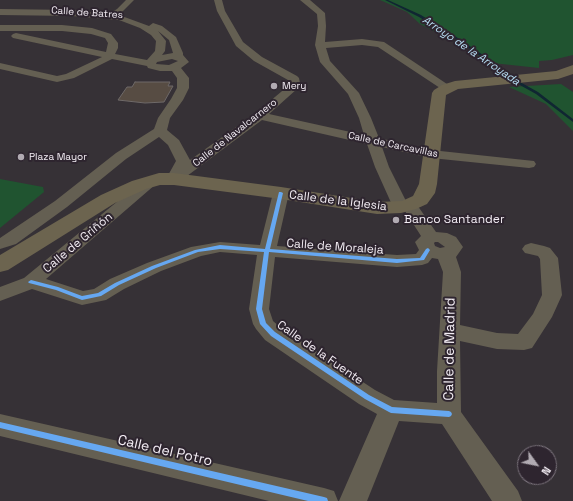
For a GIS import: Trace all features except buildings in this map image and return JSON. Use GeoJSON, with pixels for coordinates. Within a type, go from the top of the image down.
{"type":"FeatureCollection","features":[{"type":"Feature","properties":{"kind":"main road"},"geometry":{"type":"LineString","coordinates":[[405,206],[420,200],[425,193],[428,184],[439,94],[446,88],[455,85],[486,81],[541,77],[558,74],[573,69]]}},
{"type":"Feature","properties":{"kind":"main road","name":"Calle de la Iglesia"},"geometry":{"type":"LineString","coordinates":[[0,265],[99,204],[126,190],[150,181],[174,180],[281,193],[377,208],[405,206]]}},
{"type":"Feature","properties":{"kind":"street"},"geometry":{"type":"LineString","coordinates":[[114,15],[130,0]]}},
{"type":"Feature","properties":{"kind":"street","name":"Calle de Navalcarnero"},"geometry":{"type":"LineString","coordinates":[[174,180],[260,116],[293,87],[294,83],[293,78],[258,59],[239,44],[221,11],[218,0]]}},
{"type":"Feature","properties":{"kind":"street"},"geometry":{"type":"LineString","coordinates":[[304,0],[321,13],[322,26],[320,45],[362,42],[376,43],[446,88]]}},
{"type":"Feature","properties":{"kind":"street"},"geometry":{"type":"LineString","coordinates":[[17,11],[28,3]]}},
{"type":"Feature","properties":{"kind":"street","name":"Calle de Batres"},"geometry":{"type":"LineString","coordinates":[[0,11],[114,15],[132,17],[159,28],[173,39],[178,53],[176,62],[183,78],[183,88],[177,100],[164,118],[160,131]]}},
{"type":"Feature","properties":{"kind":"street","name":"Calle de Batres"},"geometry":{"type":"LineString","coordinates":[[114,15],[143,26],[154,33],[161,41],[160,51],[153,62]]}},
{"type":"Feature","properties":{"kind":"street"},"geometry":{"type":"LineString","coordinates":[[0,28],[62,28],[100,33],[108,36],[113,48],[108,58],[70,76],[57,79],[0,66]]}},
{"type":"Feature","properties":{"kind":"street"},"geometry":{"type":"LineString","coordinates":[[0,33],[109,56],[153,62],[160,68],[176,62]]}},
{"type":"Feature","properties":{"kind":"street","name":"Calle de Madrid"},"geometry":{"type":"LineString","coordinates":[[320,45],[325,62],[353,93],[365,118],[382,167],[405,206],[435,246],[452,272],[448,371],[449,414],[508,501]]}},
{"type":"Feature","properties":{"kind":"street","name":"Calle de Carcavillas"},"geometry":{"type":"LineString","coordinates":[[260,116],[432,154],[528,164]]}},
{"type":"Feature","properties":{"kind":"street"},"geometry":{"type":"LineString","coordinates":[[0,244],[10,240],[61,204],[121,156],[160,131],[174,143],[183,161],[174,180]]}},
{"type":"Feature","properties":{"kind":"street","name":"Calle de Griñón"},"geometry":{"type":"LineString","coordinates":[[0,294],[31,282],[150,181]]}},
{"type":"Feature","properties":{"kind":"street","name":"Calle de la Fuente"},"geometry":{"type":"LineString","coordinates":[[281,193],[267,252],[259,309],[263,324],[273,334],[367,397],[391,410],[449,414]]}},
{"type":"Feature","properties":{"kind":"street","name":"Calle de Moraleja"},"geometry":{"type":"LineString","coordinates":[[31,282],[58,289],[82,298],[99,295],[117,284],[154,267],[197,251],[220,247],[267,252],[397,261],[422,259],[435,246]]}},
{"type":"Feature","properties":{"kind":"street"},"geometry":{"type":"LineString","coordinates":[[450,331],[497,341],[524,342],[542,317],[552,295],[549,258],[544,252],[531,249]]}},
{"type":"Feature","properties":{"kind":"street"},"geometry":{"type":"LineString","coordinates":[[353,501],[391,410]]}},
{"type":"Feature","properties":{"kind":"street","name":"Calle del Potro"},"geometry":{"type":"LineString","coordinates":[[0,424],[324,501]]}},
{"type":"Feature","properties":{"kind":"green space"},"geometry":{"type":"Polygon","coordinates":[[[380,0],[573,0],[573,55],[552,60],[539,61],[539,68],[483,62],[466,48],[420,24],[407,12],[380,0]]]}},
{"type":"Feature","properties":{"kind":"green space"},"geometry":{"type":"Polygon","coordinates":[[[561,84],[573,92],[573,131],[546,104],[509,87],[561,84]]]}},
{"type":"Feature","properties":{"kind":"green space"},"geometry":{"type":"Polygon","coordinates":[[[0,179],[43,187],[44,192],[0,228],[0,179]]]}},
{"type":"Feature","properties":{"kind":"waterway","name":"Arroyo de la Arroyada"},"geometry":{"type":"LineString","coordinates":[[386,0],[420,16],[457,39],[488,60],[501,73],[537,93],[573,121]]}},
{"type":"Feature","properties":{"kind":"cycle path"},"geometry":{"type":"LineString","coordinates":[[281,193],[267,252],[259,309],[263,324],[273,334],[367,397],[391,410],[449,414]]}},
{"type":"Feature","properties":{"kind":"cycle path"},"geometry":{"type":"LineString","coordinates":[[31,282],[58,289],[82,298],[99,295],[117,284],[154,267],[197,251],[220,247],[397,261],[422,259],[428,250]]}},
{"type":"Feature","properties":{"kind":"cycle path"},"geometry":{"type":"LineString","coordinates":[[0,425],[324,501]]}},
{"type":"Feature","properties":{"kind":"place","name":"Mery"},"geometry":{"type":"Point","coordinates":[274,86]}},
{"type":"Feature","properties":{"kind":"place","name":"Plaza Mayor"},"geometry":{"type":"Point","coordinates":[21,157]}},
{"type":"Feature","properties":{"kind":"place","name":"Banco Santander"},"geometry":{"type":"Point","coordinates":[396,220]}}]}
